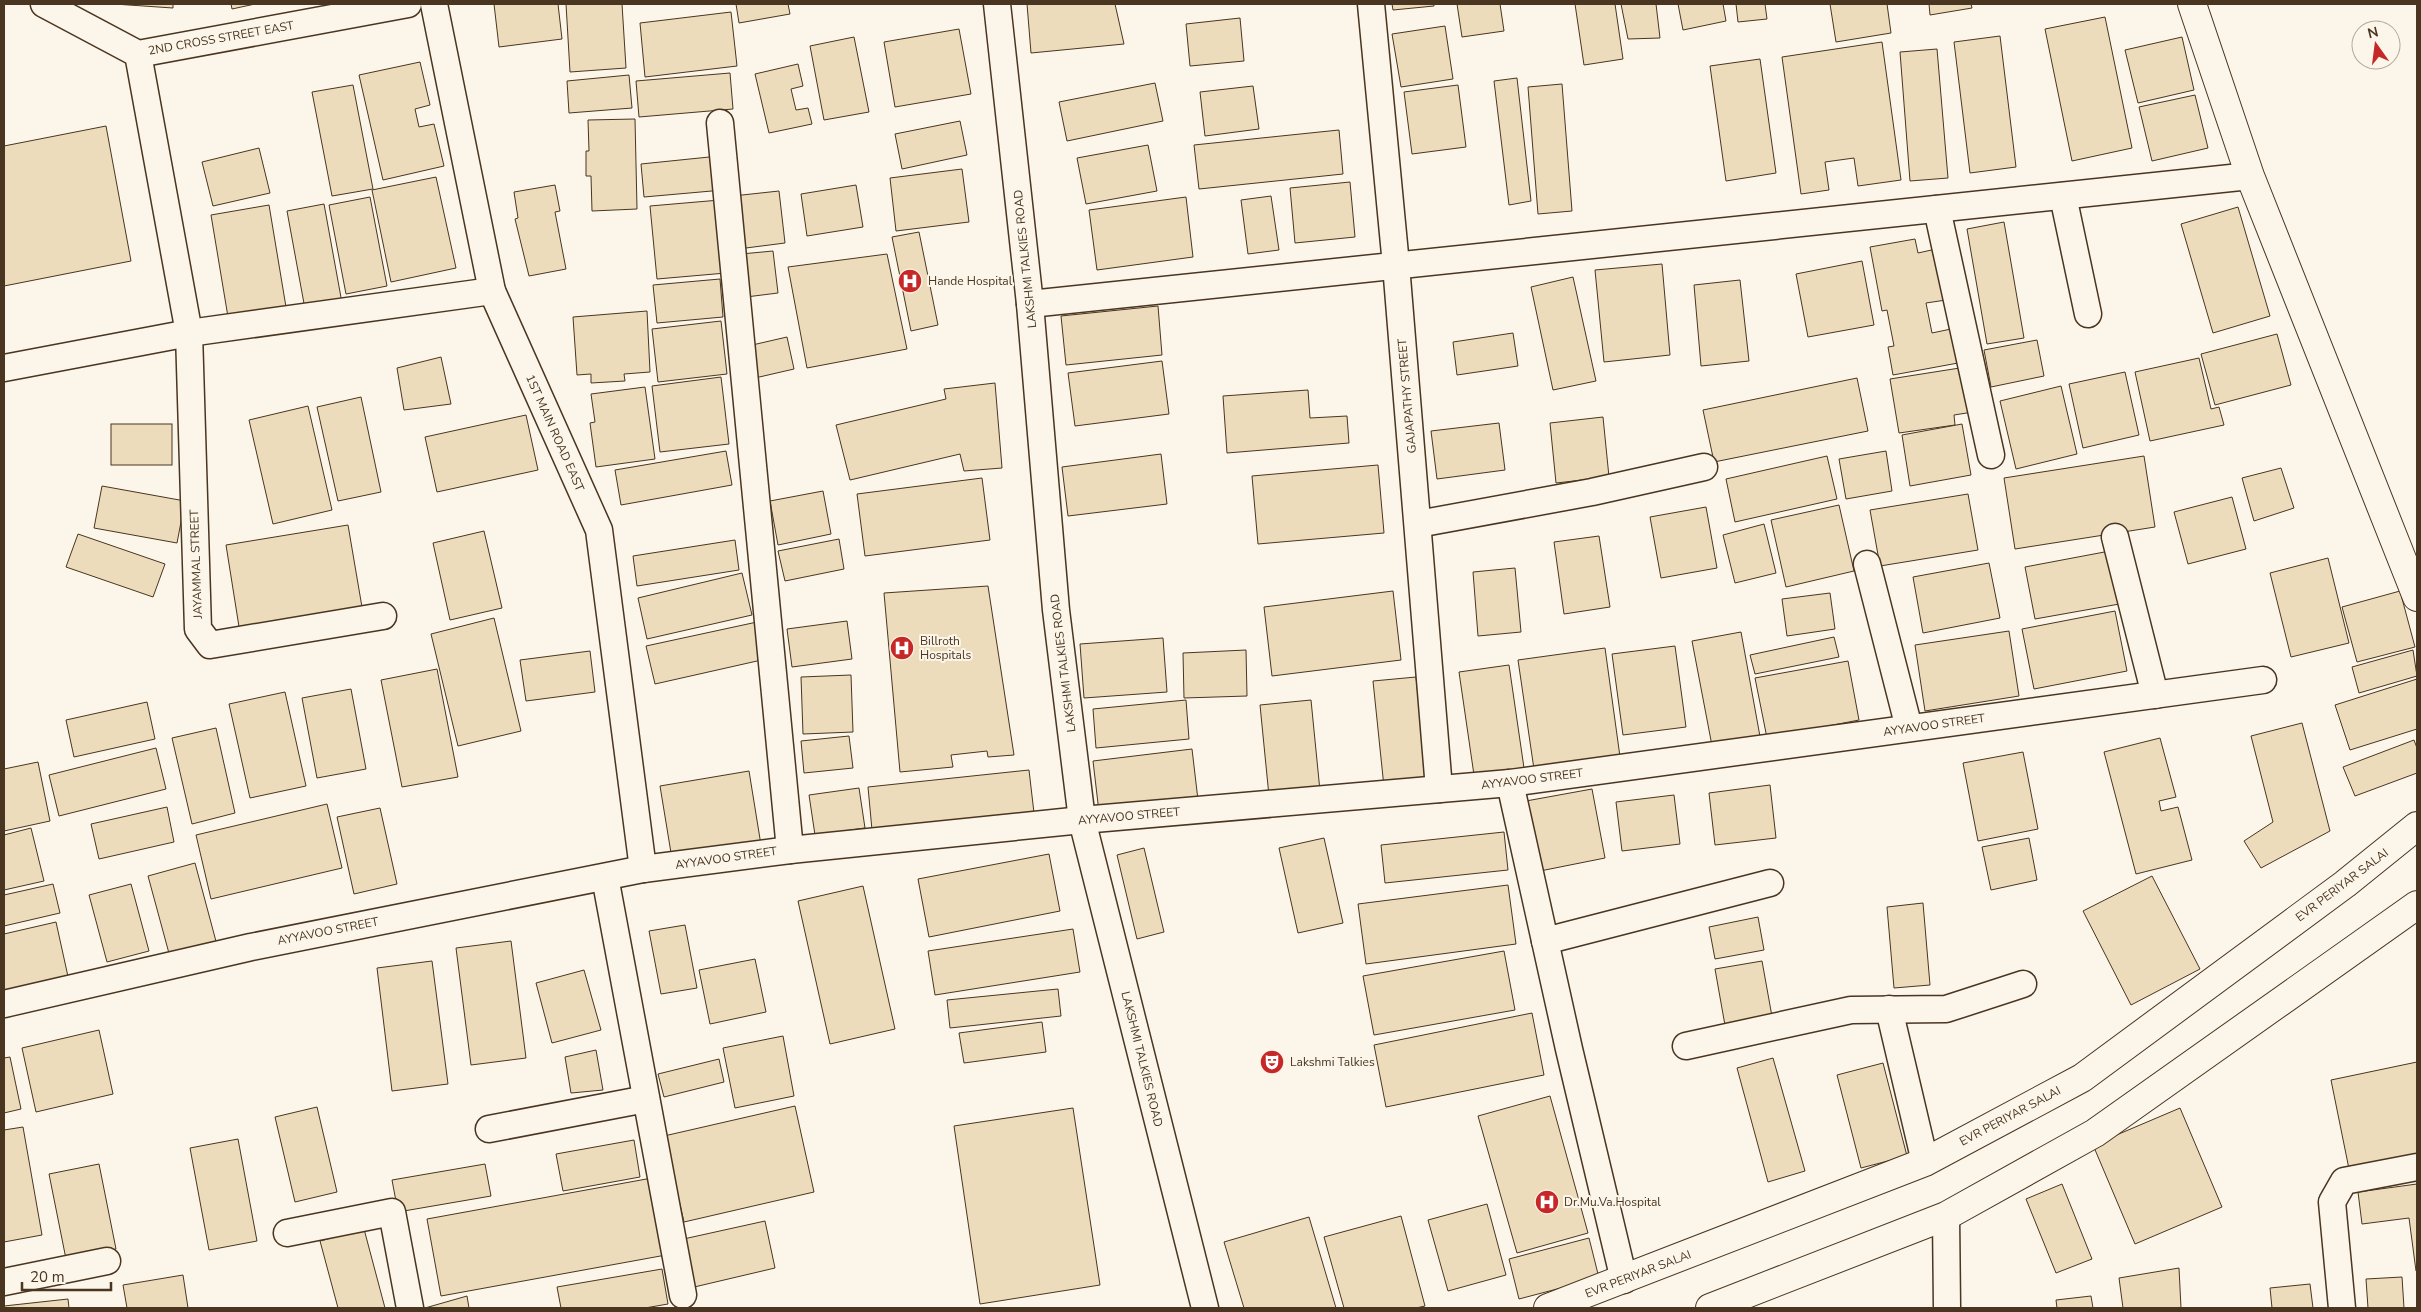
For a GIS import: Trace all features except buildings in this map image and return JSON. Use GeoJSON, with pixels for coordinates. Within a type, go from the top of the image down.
{"type":"FeatureCollection","features":[{"type":"Feature","properties":{"kind":"main road"},"geometry":{"type":"LineString","coordinates":[[2192,4],[2250,176],[2417,597]]}},
{"type":"Feature","properties":{"kind":"main road","name":"EVR PERIYAR SALAI"},"geometry":{"type":"LineString","coordinates":[[1548,1308],[1925,1162],[2082,1078],[2344,884],[2417,826]]}},
{"type":"Feature","properties":{"kind":"main road"},"geometry":{"type":"LineString","coordinates":[[1710,1308],[1946,1216],[2096,1133],[2417,905]]}},
{"type":"Feature","properties":{"kind":"street","name":"2ND CROSS STREET EAST"},"geometry":{"type":"LineString","coordinates":[[44,4],[138,54],[408,4]]}},
{"type":"Feature","properties":{"kind":"street","name":"1ST MAIN ROAD EAST"},"geometry":{"type":"LineString","coordinates":[[434,4],[492,291],[599,530],[643,869]]}},
{"type":"Feature","properties":{"kind":"street","name":"LAKSHMI TALKIES ROAD"},"geometry":{"type":"LineString","coordinates":[[997,4],[1030,304],[1056,610],[1082,820],[1205,1308]]}},
{"type":"Feature","properties":{"kind":"street","name":"GAJAPATHY STREET"},"geometry":{"type":"LineString","coordinates":[[1370,4],[1396,266],[1439,789]]}},
{"type":"Feature","properties":{"kind":"street"},"geometry":{"type":"LineString","coordinates":[[138,54],[189,333]]}},
{"type":"Feature","properties":{"kind":"street"},"geometry":{"type":"LineString","coordinates":[[720,123],[790,850]]}},
{"type":"Feature","properties":{"kind":"street"},"geometry":{"type":"LineString","coordinates":[[1030,304],[2250,176]]}},
{"type":"Feature","properties":{"kind":"street"},"geometry":{"type":"LineString","coordinates":[[2063,196],[2088,314]]}},
{"type":"Feature","properties":{"kind":"street"},"geometry":{"type":"LineString","coordinates":[[1937,209],[1991,455]]}},
{"type":"Feature","properties":{"kind":"street"},"geometry":{"type":"LineString","coordinates":[[4,368],[189,333],[492,291]]}},
{"type":"Feature","properties":{"kind":"street","name":"JAYAMMAL STREET"},"geometry":{"type":"LineString","coordinates":[[189,333],[198,629],[210,645],[383,616]]}},
{"type":"Feature","properties":{"kind":"street"},"geometry":{"type":"LineString","coordinates":[[1418,524],[1592,492],[1704,468]]}},
{"type":"Feature","properties":{"kind":"street"},"geometry":{"type":"LineString","coordinates":[[2115,537],[2155,694]]}},
{"type":"Feature","properties":{"kind":"street"},"geometry":{"type":"LineString","coordinates":[[1867,564],[1909,728]]}},
{"type":"Feature","properties":{"kind":"street","name":"AYYAVOO STREET"},"geometry":{"type":"LineString","coordinates":[[4,1004],[251,947],[643,869],[790,850],[1082,820],[1510,783],[2263,680]]}},
{"type":"Feature","properties":{"kind":"street"},"geometry":{"type":"LineString","coordinates":[[1510,783],[1624,1280]]}},
{"type":"Feature","properties":{"kind":"street"},"geometry":{"type":"LineString","coordinates":[[605,877],[683,1295]]}},
{"type":"Feature","properties":{"kind":"street"},"geometry":{"type":"LineString","coordinates":[[1545,941],[1770,883]]}},
{"type":"Feature","properties":{"kind":"street"},"geometry":{"type":"LineString","coordinates":[[1686,1046],[1851,1010],[1946,1008],[2023,984]]}},
{"type":"Feature","properties":{"kind":"street"},"geometry":{"type":"LineString","coordinates":[[1889,1009],[1925,1162]]}},
{"type":"Feature","properties":{"kind":"street"},"geometry":{"type":"LineString","coordinates":[[489,1128],[646,1100]]}},
{"type":"Feature","properties":{"kind":"street"},"geometry":{"type":"LineString","coordinates":[[2342,1308],[2332,1202],[2344,1180],[2417,1167]]}},
{"type":"Feature","properties":{"kind":"street"},"geometry":{"type":"LineString","coordinates":[[287,1233],[392,1212],[410,1308]]}},
{"type":"Feature","properties":{"kind":"street"},"geometry":{"type":"LineString","coordinates":[[1946,1216],[1947,1308]]}},
{"type":"Feature","properties":{"kind":"street"},"geometry":{"type":"LineString","coordinates":[[4,1282],[106,1262]]}},
{"type":"Feature","properties":{"kind":"place","name":"Hande Hospital"},"geometry":{"type":"Point","coordinates":[910,281]}},
{"type":"Feature","properties":{"kind":"place","name":"Billroth Hospitals"},"geometry":{"type":"Point","coordinates":[902,648]}},
{"type":"Feature","properties":{"kind":"place","name":"Lakshmi Talkies"},"geometry":{"type":"Point","coordinates":[1272,1062]}},
{"type":"Feature","properties":{"kind":"place","name":"Dr.Mu.Va.Hospital"},"geometry":{"type":"Point","coordinates":[1547,1202]}}]}
